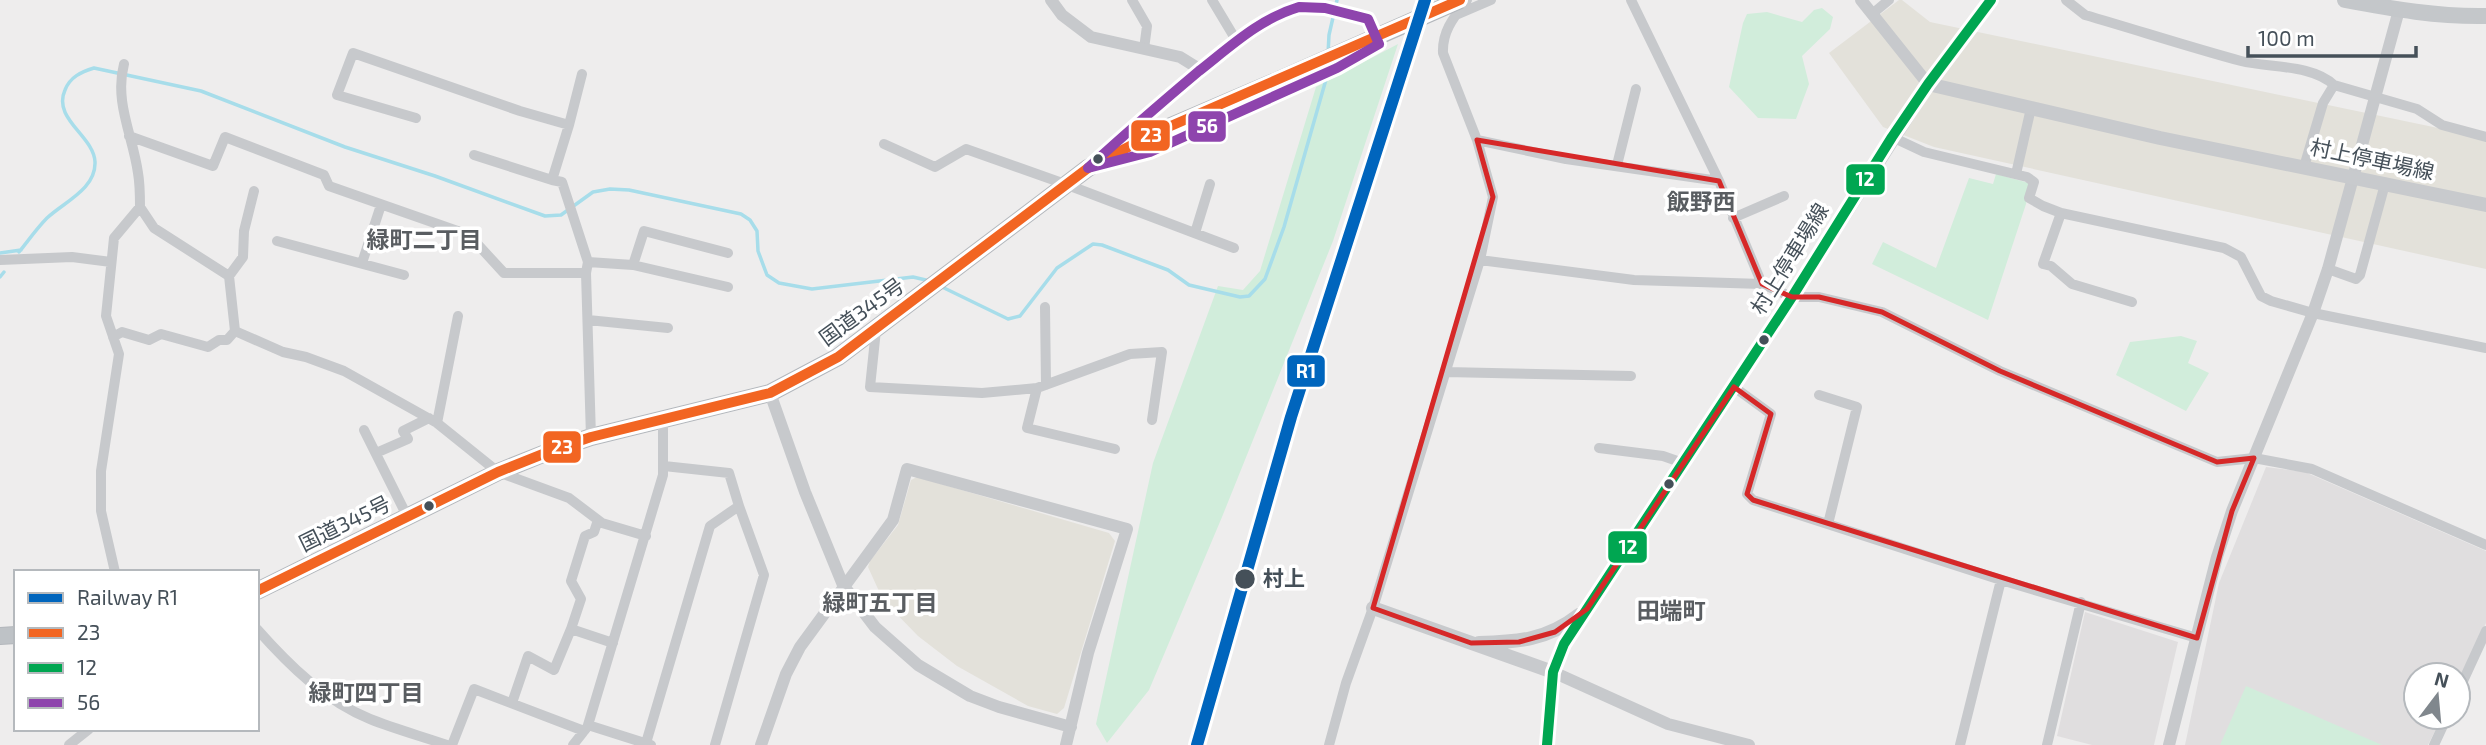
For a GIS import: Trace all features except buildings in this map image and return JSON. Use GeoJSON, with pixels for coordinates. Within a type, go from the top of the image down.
{"type":"FeatureCollection","features":[{"type":"Feature","properties":{"kind":"highway","name":"国道345号"},"geometry":{"type":"LineString","coordinates":[[259,590],[498,471],[591,437],[770,393],[838,357],[1088,168],[1157,132],[1280,79],[1458,8]]}},
{"type":"Feature","properties":{"kind":"main road"},"geometry":{"type":"LineString","coordinates":[[2346,0],[2399,10],[2486,16]]}},
{"type":"Feature","properties":{"kind":"main road","name":"村上停車場線"},"geometry":{"type":"LineString","coordinates":[[1553,672],[1564,644],[1734,387],[1927,84],[2160,138],[2486,205]]}},
{"type":"Feature","properties":{"kind":"main road"},"geometry":{"type":"LineString","coordinates":[[1373,608],[1553,672]]}},
{"type":"Feature","properties":{"kind":"main road"},"geometry":{"type":"LineString","coordinates":[[1471,643],[1519,642],[1555,632],[1587,609]]}},
{"type":"Feature","properties":{"kind":"street"},"geometry":{"type":"LineString","coordinates":[[1051,0],[1062,15],[1091,37],[1180,57],[1200,70]]}},
{"type":"Feature","properties":{"kind":"street"},"geometry":{"type":"LineString","coordinates":[[1132,0],[1147,26],[1144,49]]}},
{"type":"Feature","properties":{"kind":"street"},"geometry":{"type":"LineString","coordinates":[[1212,0],[1236,40]]}},
{"type":"Feature","properties":{"kind":"street"},"geometry":{"type":"LineString","coordinates":[[1329,745],[1346,683],[1373,608],[1480,260],[1493,197],[1477,140],[1443,53],[1446,29],[1458,8],[1467,0]]}},
{"type":"Feature","properties":{"kind":"street"},"geometry":{"type":"LineString","coordinates":[[1458,8],[1491,0]]}},
{"type":"Feature","properties":{"kind":"street"},"geometry":{"type":"LineString","coordinates":[[1631,0],[1719,181],[1762,284]]}},
{"type":"Feature","properties":{"kind":"street"},"geometry":{"type":"LineString","coordinates":[[1861,0],[1927,84],[1991,0]]}},
{"type":"Feature","properties":{"kind":"street"},"geometry":{"type":"LineString","coordinates":[[1872,14],[1889,0]]}},
{"type":"Feature","properties":{"kind":"street"},"geometry":{"type":"LineString","coordinates":[[2066,0],[2085,15],[2245,62],[2285,66],[2329,80],[2334,85],[2417,109],[2442,125],[2486,137]]}},
{"type":"Feature","properties":{"kind":"street"},"geometry":{"type":"LineString","coordinates":[[1299,7],[1325,8],[1368,19],[1379,44],[1337,68],[1150,152],[1088,168],[1158,104],[1236,40],[1278,13],[1299,7]]}},
{"type":"Feature","properties":{"kind":"street"},"geometry":{"type":"LineString","coordinates":[[2169,745],[2232,511],[2313,313],[2328,269],[2399,10]]}},
{"type":"Feature","properties":{"kind":"street"},"geometry":{"type":"LineString","coordinates":[[416,118],[337,95],[353,53],[520,111],[569,125]]}},
{"type":"Feature","properties":{"kind":"street"},"geometry":{"type":"LineString","coordinates":[[124,64],[120,80],[138,172],[140,207],[154,228],[229,276]]}},
{"type":"Feature","properties":{"kind":"street"},"geometry":{"type":"LineString","coordinates":[[552,180],[582,74]]}},
{"type":"Feature","properties":{"kind":"street"},"geometry":{"type":"LineString","coordinates":[[2304,167],[2323,103],[2334,85]]}},
{"type":"Feature","properties":{"kind":"street"},"geometry":{"type":"LineString","coordinates":[[1618,165],[1636,89]]}},
{"type":"Feature","properties":{"kind":"street"},"geometry":{"type":"LineString","coordinates":[[2016,174],[2031,108]]}},
{"type":"Feature","properties":{"kind":"street"},"geometry":{"type":"LineString","coordinates":[[129,136],[213,166],[225,136],[324,175],[329,186],[469,235],[504,274],[633,265],[728,287]]}},
{"type":"Feature","properties":{"kind":"street"},"geometry":{"type":"LineString","coordinates":[[1892,137],[1924,152],[2027,177],[2034,182],[2029,198],[2061,213],[2224,248],[2241,257],[2261,296],[2271,301],[2313,313],[2486,348]]}},
{"type":"Feature","properties":{"kind":"street"},"geometry":{"type":"LineString","coordinates":[[1477,140],[1566,159],[1719,181]]}},
{"type":"Feature","properties":{"kind":"street"},"geometry":{"type":"LineString","coordinates":[[884,144],[935,167],[966,149],[1234,248]]}},
{"type":"Feature","properties":{"kind":"street"},"geometry":{"type":"LineString","coordinates":[[474,155],[562,182],[587,267],[591,437]]}},
{"type":"Feature","properties":{"kind":"street"},"geometry":{"type":"LineString","coordinates":[[1195,233],[1210,184]]}},
{"type":"Feature","properties":{"kind":"street"},"geometry":{"type":"LineString","coordinates":[[2328,269],[2356,279],[2360,275],[2385,184]]}},
{"type":"Feature","properties":{"kind":"street"},"geometry":{"type":"LineString","coordinates":[[113,337],[122,332],[149,340],[161,334],[208,347],[219,340],[227,340],[235,331],[229,276],[243,257],[244,231],[254,191]]}},
{"type":"Feature","properties":{"kind":"street"},"geometry":{"type":"LineString","coordinates":[[1733,218],[1784,196]]}},
{"type":"Feature","properties":{"kind":"street"},"geometry":{"type":"LineString","coordinates":[[362,263],[381,205]]}},
{"type":"Feature","properties":{"kind":"street"},"geometry":{"type":"LineString","coordinates":[[115,570],[101,511],[101,471],[118,354],[106,316],[114,238],[140,207]]}},
{"type":"Feature","properties":{"kind":"street"},"geometry":{"type":"LineString","coordinates":[[2061,213],[2043,264],[2051,266],[2072,284],[2132,302]]}},
{"type":"Feature","properties":{"kind":"street"},"geometry":{"type":"LineString","coordinates":[[633,265],[644,231],[728,253]]}},
{"type":"Feature","properties":{"kind":"street"},"geometry":{"type":"LineString","coordinates":[[277,241],[404,275]]}},
{"type":"Feature","properties":{"kind":"street"},"geometry":{"type":"LineString","coordinates":[[0,260],[72,257],[110,262]]}},
{"type":"Feature","properties":{"kind":"street"},"geometry":{"type":"LineString","coordinates":[[1480,260],[1634,280],[1762,284],[1792,297],[1819,297],[1882,312],[2000,371],[2217,461],[2254,458],[2312,468],[2486,545]]}},
{"type":"Feature","properties":{"kind":"street"},"geometry":{"type":"LineString","coordinates":[[1045,307],[1041,387],[1027,428],[1115,449]]}},
{"type":"Feature","properties":{"kind":"street"},"geometry":{"type":"LineString","coordinates":[[433,421],[458,316]]}},
{"type":"Feature","properties":{"kind":"street"},"geometry":{"type":"LineString","coordinates":[[587,320],[668,328]]}},
{"type":"Feature","properties":{"kind":"street"},"geometry":{"type":"LineString","coordinates":[[876,330],[870,387],[982,393],[1041,387],[1130,354],[1162,352],[1152,420]]}},
{"type":"Feature","properties":{"kind":"street"},"geometry":{"type":"LineString","coordinates":[[235,331],[283,352],[344,371],[433,421],[498,471],[569,498],[598,520],[646,536]]}},
{"type":"Feature","properties":{"kind":"street"},"geometry":{"type":"LineString","coordinates":[[1446,372],[1631,376]]}},
{"type":"Feature","properties":{"kind":"street"},"geometry":{"type":"LineString","coordinates":[[1734,387],[1771,414],[1747,494],[1753,500],[2001,580],[2197,638]]}},
{"type":"Feature","properties":{"kind":"street"},"geometry":{"type":"LineString","coordinates":[[770,393],[805,492],[843,585],[875,627],[910,659],[970,696],[1071,727]]}},
{"type":"Feature","properties":{"kind":"street"},"geometry":{"type":"LineString","coordinates":[[1819,395],[1857,407],[1828,524]]}},
{"type":"Feature","properties":{"kind":"street"},"geometry":{"type":"LineString","coordinates":[[573,745],[586,728],[646,536],[664,466],[663,419]]}},
{"type":"Feature","properties":{"kind":"street"},"geometry":{"type":"LineString","coordinates":[[376,453],[408,439],[403,431],[433,421]]}},
{"type":"Feature","properties":{"kind":"street"},"geometry":{"type":"LineString","coordinates":[[364,430],[407,516]]}},
{"type":"Feature","properties":{"kind":"street"},"geometry":{"type":"LineString","coordinates":[[1599,448],[1663,456],[1683,463]]}},
{"type":"Feature","properties":{"kind":"street"},"geometry":{"type":"LineString","coordinates":[[664,466],[729,473],[765,575],[715,745]]}},
{"type":"Feature","properties":{"kind":"street"},"geometry":{"type":"LineString","coordinates":[[761,745],[774,704],[796,656],[843,585],[873,550],[893,520],[907,469],[1127,528],[1088,653],[1066,745]]}},
{"type":"Feature","properties":{"kind":"street"},"geometry":{"type":"LineString","coordinates":[[452,745],[474,689],[586,728],[649,744],[710,526],[739,506]]}},
{"type":"Feature","properties":{"kind":"street"},"geometry":{"type":"LineString","coordinates":[[512,702],[528,656],[554,670],[581,599],[571,581],[584,536],[594,532],[598,520]]}},
{"type":"Feature","properties":{"kind":"street"},"geometry":{"type":"LineString","coordinates":[[1961,745],[2001,580]]}},
{"type":"Feature","properties":{"kind":"street"},"geometry":{"type":"LineString","coordinates":[[2048,745],[2081,602]]}},
{"type":"Feature","properties":{"kind":"street"},"geometry":{"type":"LineString","coordinates":[[571,629],[613,643]]}},
{"type":"Feature","properties":{"kind":"street"},"geometry":{"type":"LineString","coordinates":[[259,631],[307,680],[331,697],[368,718],[447,745]]}},
{"type":"Feature","properties":{"kind":"street"},"geometry":{"type":"LineString","coordinates":[[2472,662],[2486,631]]}},
{"type":"Feature","properties":{"kind":"street"},"geometry":{"type":"LineString","coordinates":[[1547,745],[1553,672],[1668,724],[1749,745]]}},
{"type":"Feature","properties":{"kind":"street"},"geometry":{"type":"LineString","coordinates":[[69,745],[86,731]]}},
{"type":"Feature","properties":{"kind":"highlighted area"},"geometry":{"type":"Polygon","coordinates":[[[1477,140],[1719,181],[1762,284],[1792,297],[1819,297],[1882,312],[2000,371],[2217,462],[2254,458],[2232,511],[2197,638],[1753,500],[1747,494],[1771,414],[1734,387],[1587,609],[1555,632],[1519,642],[1471,643],[1373,608],[1493,197],[1477,140]]]}},
{"type":"Feature","properties":{"kind":"shaded area"},"geometry":{"type":"Polygon","coordinates":[[[1899,0],[1930,22],[2486,138],[2486,269],[1934,147],[1883,127],[1829,53],[1899,0]]]}},
{"type":"Feature","properties":{"kind":"shaded area"},"geometry":{"type":"Polygon","coordinates":[[[2266,467],[2305,472],[2486,551],[2486,623],[2469,661],[2402,661],[2402,731],[2435,731],[2428,745],[2185,745],[2219,583],[2266,467]]]}},
{"type":"Feature","properties":{"kind":"shaded area"},"geometry":{"type":"Polygon","coordinates":[[[917,477],[1109,533],[1115,541],[1064,708],[1057,714],[1028,706],[957,666],[918,636],[883,600],[868,567],[898,525],[911,480],[917,477]]]}},
{"type":"Feature","properties":{"kind":"shaded area"},"geometry":{"type":"Polygon","coordinates":[[[2085,612],[2178,642],[2154,745],[2092,745],[2057,736],[2085,612]]]}},
{"type":"Feature","properties":{"kind":"green space"},"geometry":{"type":"Polygon","coordinates":[[[1822,8],[1833,17],[1830,29],[1802,56],[1809,84],[1796,119],[1758,118],[1729,87],[1747,14],[1767,12],[1802,22],[1814,10],[1822,8]]]}},
{"type":"Feature","properties":{"kind":"green space"},"geometry":{"type":"Polygon","coordinates":[[[1398,44],[1333,241],[1222,517],[1149,690],[1107,743],[1096,724],[1153,463],[1218,286],[1243,290],[1260,271],[1316,87],[1398,44]]]}},
{"type":"Feature","properties":{"kind":"green space"},"geometry":{"type":"Polygon","coordinates":[[[1996,174],[2029,183],[2026,204],[1988,320],[1872,264],[1883,242],[1936,268],[1969,178],[1993,184],[1996,174]]]}},
{"type":"Feature","properties":{"kind":"green space"},"geometry":{"type":"Polygon","coordinates":[[[2181,336],[2197,341],[2188,363],[2209,373],[2186,411],[2116,375],[2130,342],[2181,336]]]}},
{"type":"Feature","properties":{"kind":"green space"},"geometry":{"type":"Polygon","coordinates":[[[2246,686],[2382,745],[2220,745],[2246,686]]]}},
{"type":"Feature","properties":{"kind":"waterway"},"geometry":{"type":"LineString","coordinates":[[1328,54],[1329,35],[1337,0]]}},
{"type":"Feature","properties":{"kind":"waterway"},"geometry":{"type":"LineString","coordinates":[[19,252],[47,218],[85,187],[94,172],[93,153],[69,119],[63,100],[67,85],[73,78],[94,68],[201,91],[345,147],[545,216],[561,215],[593,192],[610,189],[629,190],[741,214],[750,220],[757,231],[758,251],[767,275],[779,283],[812,289],[913,277],[930,281]]}},
{"type":"Feature","properties":{"kind":"waterway"},"geometry":{"type":"LineString","coordinates":[[940,286],[1008,319],[1020,316],[1057,268],[1093,244],[1168,270],[1189,285],[1240,297],[1249,296],[1265,279],[1284,227],[1327,76]]}},
{"type":"Feature","properties":{"kind":"waterway"},"geometry":{"type":"LineString","coordinates":[[0,253],[21,250]]}},
{"type":"Feature","properties":{"kind":"waterway"},"geometry":{"type":"LineString","coordinates":[[0,277],[4,272]]}},
{"type":"Feature","properties":{"kind":"rail line","name":"R1"},"geometry":{"type":"LineString","coordinates":[[1197,745],[1291,417],[1425,0]]}},
{"type":"Feature","properties":{"kind":"transit line","name":"23"},"geometry":{"type":"LineString","coordinates":[[259,590],[498,472],[553,450],[591,437],[770,393],[838,357],[1088,168],[1157,132],[1460,0]]}},
{"type":"Feature","properties":{"kind":"transit line","name":"12"},"geometry":{"type":"LineString","coordinates":[[1547,745],[1553,672],[1564,644],[1792,297],[1892,137],[1991,0]]}},
{"type":"Feature","properties":{"kind":"transit line","name":"56"},"geometry":{"type":"LineString","coordinates":[[1299,7],[1325,8],[1368,19],[1379,44],[1337,68],[1150,152],[1088,168],[1234,43],[1258,26],[1299,7]]}},
{"type":"Feature","properties":{"kind":"place","name":"村上"},"geometry":{"type":"Point","coordinates":[1245,579]}},
{"type":"Feature","properties":{"kind":"district","name":"飯野西"},"geometry":{"type":"Point","coordinates":[1701,202]}},
{"type":"Feature","properties":{"kind":"district","name":"緑町二丁目"},"geometry":{"type":"Point","coordinates":[424,240]}},
{"type":"Feature","properties":{"kind":"district","name":"緑町五丁目"},"geometry":{"type":"Point","coordinates":[880,603]}},
{"type":"Feature","properties":{"kind":"district","name":"田端町"},"geometry":{"type":"Point","coordinates":[1671,611]}},
{"type":"Feature","properties":{"kind":"district","name":"緑町四丁目"},"geometry":{"type":"Point","coordinates":[366,693]}}]}
